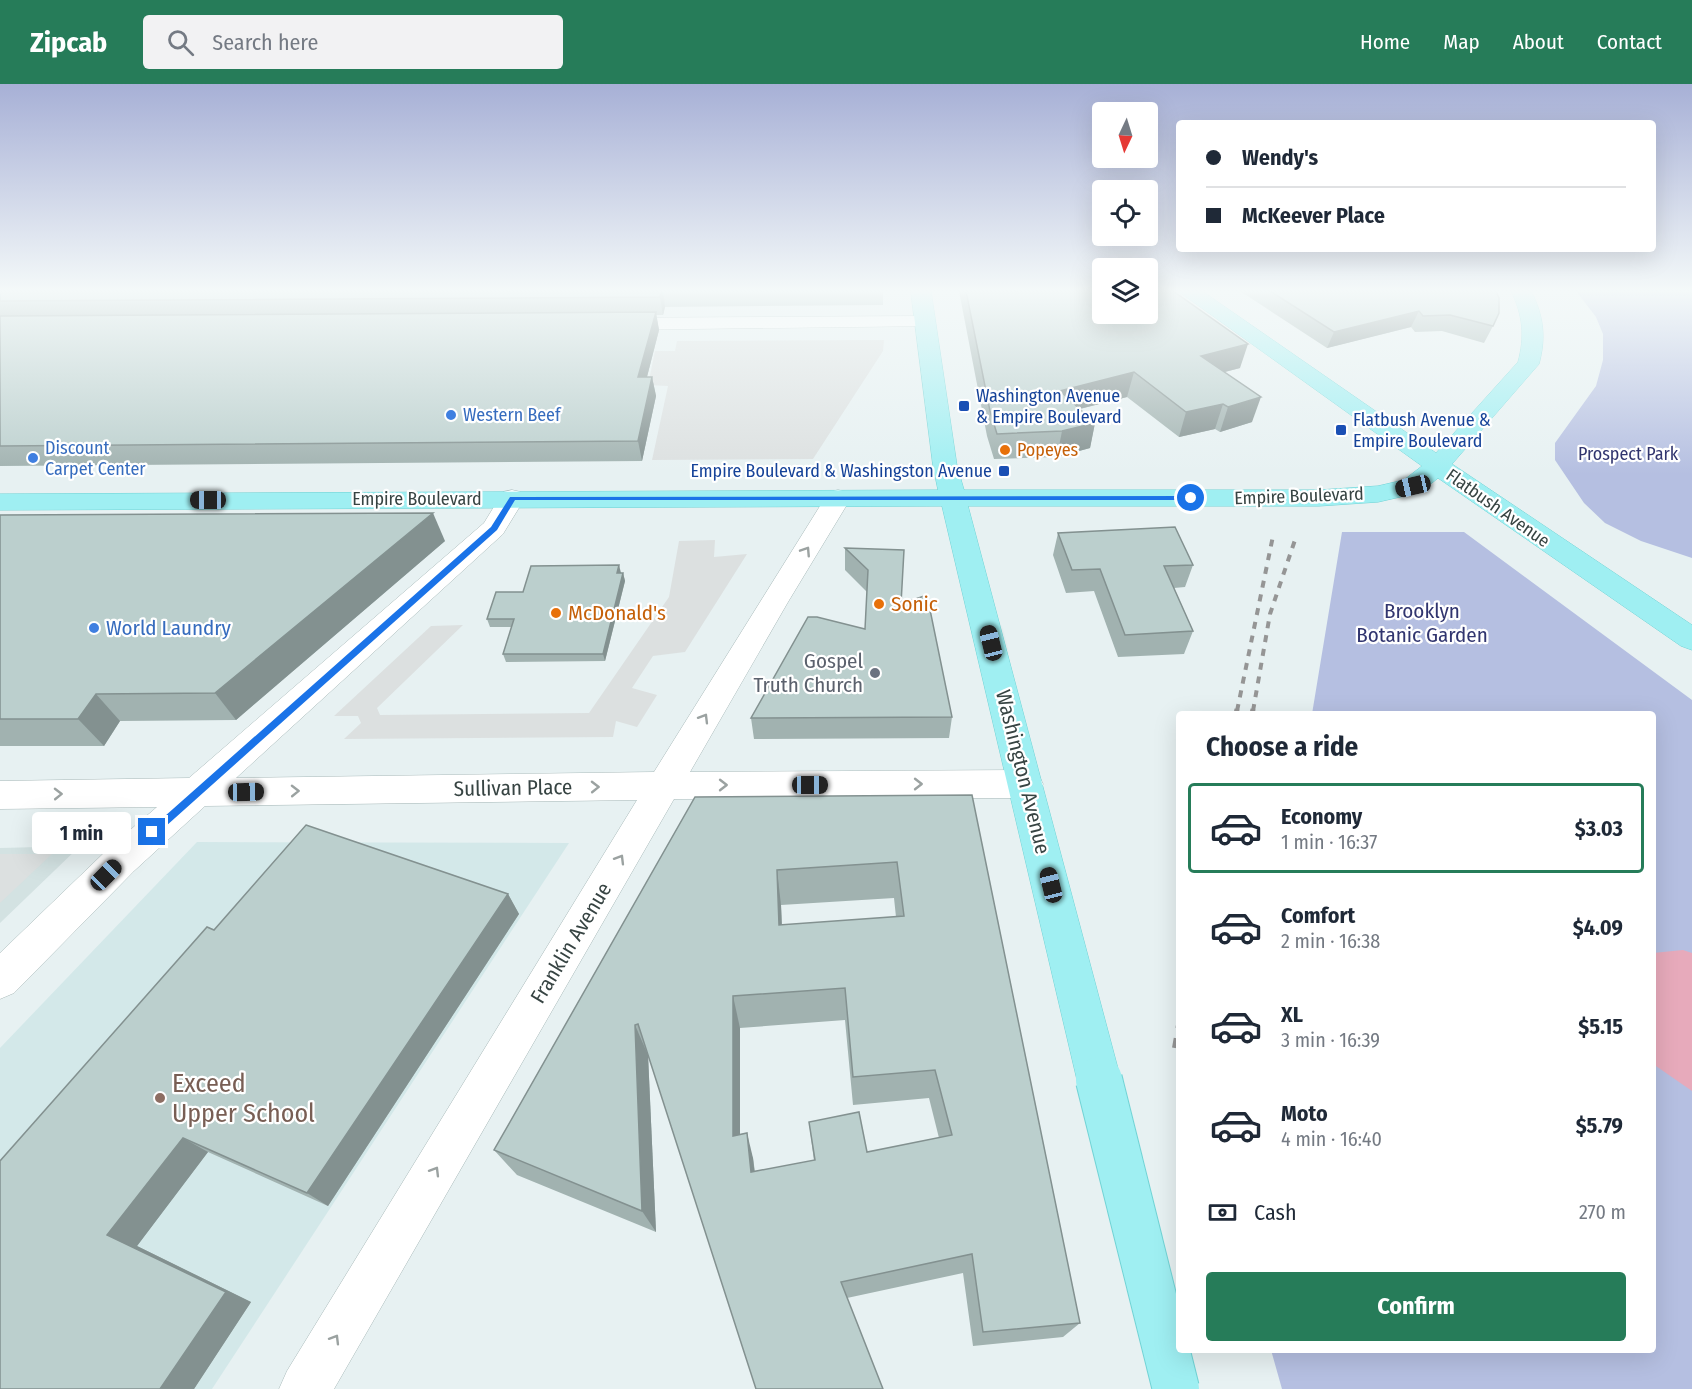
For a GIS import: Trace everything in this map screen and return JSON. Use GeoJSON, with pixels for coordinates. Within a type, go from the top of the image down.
{"type":"FeatureCollection","features":[{"type":"Feature","properties":{"kind":"main road","name":"Washington Avenue"},"geometry":{"type":"LineString","coordinates":[[929,352],[945,466],[1176,1389]]}},
{"type":"Feature","properties":{"kind":"main road","name":"Flatbush Avenue"},"geometry":{"type":"LineString","coordinates":[[1275,352],[1437,466],[1692,639]]}},
{"type":"Feature","properties":{"kind":"main road","name":"Empire Boulevard"},"geometry":{"type":"LineString","coordinates":[[0,502],[512,498],[1319,498],[1378,494],[1413,486],[1437,466],[1528,364],[1532,352]]}},
{"type":"Feature","properties":{"kind":"street"},"geometry":{"type":"LineString","coordinates":[[0,980],[121,860],[494,528],[512,498]]}},
{"type":"Feature","properties":{"kind":"street","name":"Franklin Avenue"},"geometry":{"type":"LineString","coordinates":[[305,1389],[773,602],[838,498]]}},
{"type":"Feature","properties":{"kind":"street","name":"Sullivan Place"},"geometry":{"type":"LineString","coordinates":[[0,795],[664,786],[1026,784]]}},
{"type":"Feature","properties":{"kind":"shaded area"},"geometry":{"type":"Polygon","coordinates":[[[655,352],[882,352],[813,459],[652,460],[668,386],[648,385],[655,352]]]}},
{"type":"Feature","properties":{"kind":"shaded area"},"geometry":{"type":"Polygon","coordinates":[[[715,540],[714,557],[747,554],[685,652],[653,656],[632,688],[657,695],[637,727],[616,721],[613,737],[344,739],[361,723],[358,716],[334,716],[431,626],[463,625],[377,708],[380,715],[589,713],[669,597],[679,541],[715,540]]]}},
{"type":"Feature","properties":{"kind":"shaded area"},"geometry":{"type":"Polygon","coordinates":[[[197,842],[569,843],[212,1389],[0,1389],[0,1048],[197,842]]]}},
{"type":"Feature","properties":{"kind":"shaded area"},"geometry":{"type":"Polygon","coordinates":[[[80,846],[0,923],[0,848],[80,846]]]}},
{"type":"Feature","properties":{"kind":"shaded area"},"geometry":{"type":"Polygon","coordinates":[[[0,854],[52,854],[0,903],[0,854]]]}},
{"type":"Feature","properties":{"kind":"shaded area"},"geometry":{"type":"Polygon","coordinates":[[[1683,950],[1692,953],[1692,1091],[1656,1066],[1656,953],[1683,950]]]}},
{"type":"Feature","properties":{"kind":"green space","name":"Prospect Park"},"geometry":{"type":"Polygon","coordinates":[[[1603,352],[1692,352],[1692,558],[1641,541],[1605,523],[1584,503],[1555,460],[1555,443],[1596,386],[1603,352]]]}},
{"type":"Feature","properties":{"kind":"green space","name":"Brooklyn Botanic Garden"},"geometry":{"type":"Polygon","coordinates":[[[1342,532],[1464,532],[1692,700],[1692,1389],[1282,1389],[1272,1353],[1656,1353],[1656,711],[1312,711],[1342,532]]]}},
{"type":"Feature","properties":{"kind":"building"},"geometry":{"type":"Polygon","coordinates":[[[0,352],[645,352],[638,377],[652,377],[638,441],[0,446],[0,352]]]}},
{"type":"Feature","properties":{"kind":"building"},"geometry":{"type":"Polygon","coordinates":[[[978,352],[1217,352],[1201,356],[1261,397],[1228,407],[1223,404],[1186,412],[1134,372],[1060,391],[1095,423],[1062,431],[997,434],[978,352]]]}},
{"type":"Feature","properties":{"kind":"building"},"geometry":{"type":"Polygon","coordinates":[[[433,513],[215,693],[96,694],[78,719],[0,719],[0,515],[433,513]]]}},
{"type":"Feature","properties":{"kind":"building"},"geometry":{"type":"Polygon","coordinates":[[[1175,527],[1193,565],[1164,566],[1193,631],[1125,635],[1100,569],[1072,570],[1058,533],[1175,527]]]}},
{"type":"Feature","properties":{"kind":"building"},"geometry":{"type":"Polygon","coordinates":[[[845,548],[904,550],[901,604],[927,595],[952,717],[751,718],[808,617],[817,617],[865,629],[868,570],[845,548]]]}},
{"type":"Feature","properties":{"kind":"building","name":"McDonald's"},"geometry":{"type":"Polygon","coordinates":[[[619,565],[617,573],[623,573],[603,654],[503,654],[514,619],[487,619],[496,592],[523,592],[531,566],[619,565]]]}},
{"type":"Feature","properties":{"kind":"building"},"geometry":{"type":"Polygon","coordinates":[[[972,795],[1080,1323],[983,1332],[972,1254],[841,1282],[883,1389],[756,1389],[638,1024],[635,1025],[642,1211],[494,1150],[695,797],[972,795]],[[897,862],[777,870],[779,925],[904,916],[897,862]],[[845,988],[733,996],[733,1136],[747,1133],[751,1172],[815,1160],[809,1122],[859,1112],[867,1152],[952,1135],[935,1070],[853,1077],[845,988]]]}},
{"type":"Feature","properties":{"kind":"building"},"geometry":{"type":"Polygon","coordinates":[[[306,825],[508,894],[307,1193],[183,1138],[107,1235],[226,1292],[160,1389],[0,1389],[0,1161],[207,927],[214,930],[306,825]]]}},
{"type":"Feature","properties":{"kind":"railway"},"geometry":{"type":"LineString","coordinates":[[1237,711],[1273,536]]}},
{"type":"Feature","properties":{"kind":"railway"},"geometry":{"type":"LineString","coordinates":[[1253,711],[1270,614],[1296,537]]}},
{"type":"Feature","properties":{"kind":"railway"},"geometry":{"type":"LineString","coordinates":[[1175,1048],[1176,1042]]}},
{"type":"Feature","properties":{"kind":"place","name":"Washington Avenue & Empire Boulevard"},"geometry":{"type":"Point","coordinates":[964,406]}},
{"type":"Feature","properties":{"kind":"place","name":"Western Beef"},"geometry":{"type":"Point","coordinates":[451,415]}},
{"type":"Feature","properties":{"kind":"place","name":"Flatbush Avenue & Empire Boulevard"},"geometry":{"type":"Point","coordinates":[1341,430]}},
{"type":"Feature","properties":{"kind":"place","name":"Popeyes"},"geometry":{"type":"Point","coordinates":[1005,450]}},
{"type":"Feature","properties":{"kind":"place","name":"Discount Carpet Center"},"geometry":{"type":"Point","coordinates":[33,458]}},
{"type":"Feature","properties":{"kind":"place","name":"Empire Boulevard & Washingston Avenue"},"geometry":{"type":"Point","coordinates":[1004,471]}},
{"type":"Feature","properties":{"kind":"place","name":"Sonic"},"geometry":{"type":"Point","coordinates":[879,604]}},
{"type":"Feature","properties":{"kind":"place","name":"McDonald's"},"geometry":{"type":"Point","coordinates":[556,613]}},
{"type":"Feature","properties":{"kind":"place","name":"World Laundry"},"geometry":{"type":"Point","coordinates":[94,628]}},
{"type":"Feature","properties":{"kind":"place","name":"Gospel Truth Church"},"geometry":{"type":"Point","coordinates":[875,673]}},
{"type":"Feature","properties":{"kind":"place","name":"Exceed Upper School"},"geometry":{"type":"Point","coordinates":[160,1098]}},
{"type":"Feature","properties":{"kind":"route"},"geometry":{"type":"LineString","coordinates":[[152,832],[494,528],[512,498],[1191,498]]}}]}
